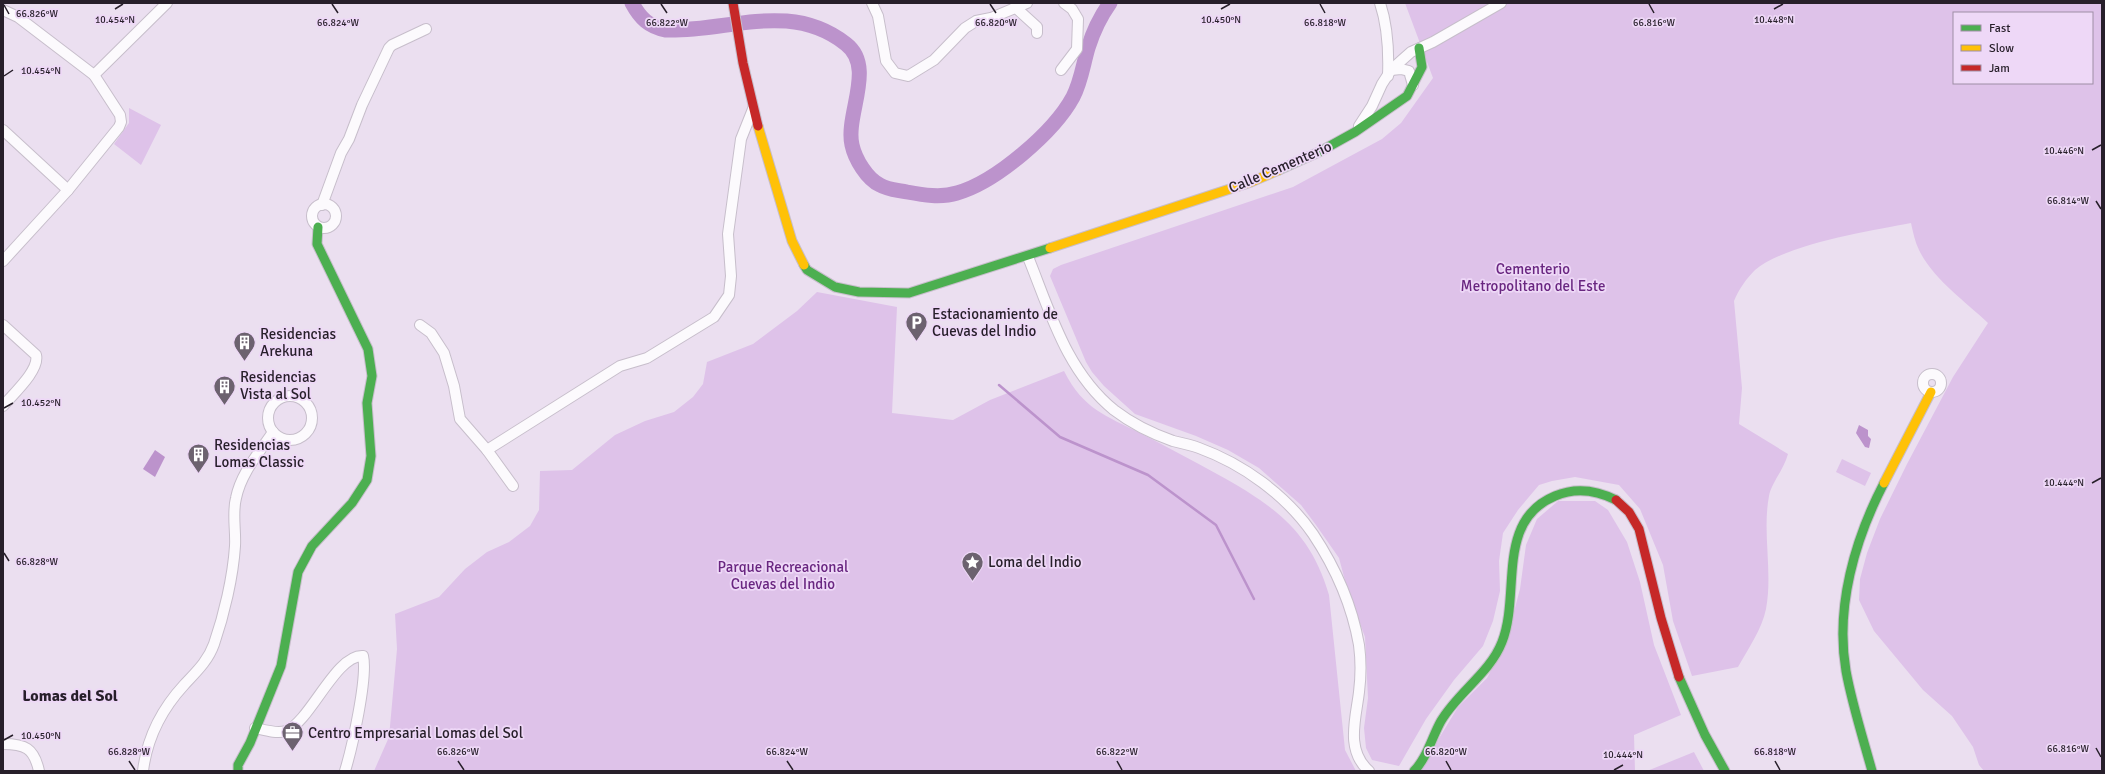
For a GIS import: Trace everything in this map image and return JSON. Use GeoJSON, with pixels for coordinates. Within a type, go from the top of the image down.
{"type":"FeatureCollection","features":[{"type":"Feature","properties":{"kind":"street"},"geometry":{"type":"LineString","coordinates":[[94,75],[167,3]]}},
{"type":"Feature","properties":{"kind":"street","name":"Calle Cementerio"},"geometry":{"type":"LineString","coordinates":[[733,3],[738,40],[753,109],[796,252],[806,270],[824,282],[835,287],[858,292],[905,294],[1028,256],[1251,182],[1319,152],[1355,132],[1407,96],[1422,67],[1419,48]]}},
{"type":"Feature","properties":{"kind":"street"},"geometry":{"type":"LineString","coordinates":[[872,3],[878,16],[886,61],[895,73],[908,76],[934,60],[965,28],[976,20],[991,18],[1016,5],[1027,3]]}},
{"type":"Feature","properties":{"kind":"street"},"geometry":{"type":"LineString","coordinates":[[1061,70],[1077,49],[1078,19],[1072,9],[1064,3]]}},
{"type":"Feature","properties":{"kind":"street"},"geometry":{"type":"LineString","coordinates":[[1380,3],[1385,20],[1389,49],[1389,73]]}},
{"type":"Feature","properties":{"kind":"street"},"geometry":{"type":"LineString","coordinates":[[1355,132],[1372,106],[1389,73],[1411,52],[1433,42],[1501,3]]}},
{"type":"Feature","properties":{"kind":"street"},"geometry":{"type":"LineString","coordinates":[[1016,5],[1037,27],[1037,33]]}},
{"type":"Feature","properties":{"kind":"street"},"geometry":{"type":"LineString","coordinates":[[3,10],[18,17],[94,75],[118,109],[121,122],[119,127],[68,190],[3,261]]}},
{"type":"Feature","properties":{"kind":"street"},"geometry":{"type":"LineString","coordinates":[[322,205],[341,153],[349,139],[362,105],[389,48],[392,45],[426,29]]}},
{"type":"Feature","properties":{"kind":"street"},"geometry":{"type":"LineString","coordinates":[[1389,73],[1401,69],[1409,71],[1412,78],[1413,87]]}},
{"type":"Feature","properties":{"kind":"street"},"geometry":{"type":"LineString","coordinates":[[487,450],[620,366],[647,358],[714,317],[729,294],[731,276],[728,234],[741,138],[753,109]]}},
{"type":"Feature","properties":{"kind":"street"},"geometry":{"type":"LineString","coordinates":[[3,130],[68,190]]}},
{"type":"Feature","properties":{"kind":"street"},"geometry":{"type":"LineString","coordinates":[[238,771],[238,765],[281,666],[298,572],[312,546],[352,503],[367,480],[371,456],[367,404],[372,376],[368,349],[318,244],[318,227],[313,222],[312,214],[316,207],[322,205],[331,207],[336,217],[330,227],[318,227]]}},
{"type":"Feature","properties":{"kind":"street"},"geometry":{"type":"LineString","coordinates":[[1028,256],[1064,347],[1087,382],[1104,400],[1114,409],[1141,426],[1173,440],[1211,453],[1253,476],[1287,504],[1312,532],[1332,565],[1354,620],[1360,656],[1359,690],[1353,733],[1358,753],[1369,771]]}},
{"type":"Feature","properties":{"kind":"street"},"geometry":{"type":"LineString","coordinates":[[3,325],[36,355],[37,361],[34,369],[3,406]]}},
{"type":"Feature","properties":{"kind":"street"},"geometry":{"type":"LineString","coordinates":[[420,325],[431,333],[444,353],[453,381],[460,419],[487,450],[512,486]]}},
{"type":"Feature","properties":{"kind":"street"},"geometry":{"type":"LineString","coordinates":[[1872,771],[1846,670],[1843,611],[1857,545],[1870,510],[1931,392]]}},
{"type":"Feature","properties":{"kind":"street"},"geometry":{"type":"LineString","coordinates":[[285,397],[292,397],[305,403],[311,415],[309,429],[304,434],[292,440],[285,440],[273,432],[268,419],[272,405],[285,397]]}},
{"type":"Feature","properties":{"kind":"street"},"geometry":{"type":"LineString","coordinates":[[143,771],[152,735],[160,716],[184,684],[203,665],[213,645],[222,620],[234,558],[235,499],[241,482],[273,432]]}},
{"type":"Feature","properties":{"kind":"street"},"geometry":{"type":"LineString","coordinates":[[1414,771],[1418,767],[1446,713],[1491,660],[1501,643],[1506,631],[1509,611],[1513,552],[1524,525],[1531,513],[1553,496],[1578,489],[1599,492],[1620,502],[1639,528],[1660,616],[1674,663],[1693,710],[1725,771]]}},
{"type":"Feature","properties":{"kind":"street"},"geometry":{"type":"LineString","coordinates":[[255,728],[271,731],[286,731],[298,721],[346,663],[359,656],[363,656],[365,664],[354,735],[345,771]]}},
{"type":"Feature","properties":{"kind":"street"},"geometry":{"type":"LineString","coordinates":[[3,744],[18,744],[27,748],[36,760],[39,771]]}},
{"type":"Feature","properties":{"kind":"green space","name":"Cementerio Metropolitano del Este"},"geometry":{"type":"Polygon","coordinates":[[[1405,3],[2102,3],[2102,771],[1984,771],[1979,765],[1973,747],[1952,716],[1923,690],[1874,631],[1859,600],[1860,579],[1867,553],[1880,519],[1953,377],[1988,323],[1932,271],[1918,247],[1911,223],[1829,240],[1787,253],[1769,261],[1755,270],[1743,284],[1734,301],[1742,388],[1739,424],[1788,454],[1784,465],[1770,491],[1767,510],[1768,595],[1766,609],[1758,631],[1738,667],[1692,676],[1673,621],[1663,565],[1640,509],[1619,485],[1575,477],[1552,481],[1539,485],[1518,510],[1503,533],[1499,561],[1500,591],[1493,621],[1483,646],[1454,680],[1426,719],[1399,766],[1372,760],[1366,748],[1364,728],[1368,698],[1365,637],[1347,588],[1339,558],[1301,505],[1259,468],[1228,450],[1196,436],[1135,414],[1104,386],[1086,362],[1050,276],[1053,269],[1061,265],[1293,187],[1382,139],[1401,123],[1433,78],[1405,3]]]}},
{"type":"Feature","properties":{"kind":"green space"},"geometry":{"type":"Polygon","coordinates":[[[129,108],[161,125],[141,165],[114,144],[129,123],[129,108]]]}},
{"type":"Feature","properties":{"kind":"green space","name":"Parque Recreacional Cuevas del Indio"},"geometry":{"type":"Polygon","coordinates":[[[817,292],[897,307],[892,413],[953,420],[990,400],[1064,371],[1079,395],[1097,410],[1237,485],[1272,509],[1287,522],[1300,536],[1311,553],[1321,572],[1329,595],[1345,750],[1356,771],[374,771],[389,737],[397,649],[395,614],[439,597],[465,569],[487,552],[509,542],[530,526],[539,510],[540,471],[572,470],[615,435],[645,421],[674,412],[693,397],[703,384],[707,362],[753,344],[797,311],[817,292]]]}},
{"type":"Feature","properties":{"kind":"green space"},"geometry":{"type":"Polygon","coordinates":[[[1842,459],[1871,473],[1865,486],[1836,472],[1842,459]]]}},
{"type":"Feature","properties":{"kind":"green space"},"geometry":{"type":"Polygon","coordinates":[[[1558,501],[1595,501],[1608,510],[1627,542],[1640,582],[1654,645],[1681,715],[1634,735],[1635,771],[1419,771],[1458,707],[1487,678],[1506,642],[1520,589],[1526,545],[1537,519],[1558,501]]]}},
{"type":"Feature","properties":{"kind":"green space"},"geometry":{"type":"Polygon","coordinates":[[[1694,752],[1704,771],[1647,771],[1694,752]]]}},
{"type":"Feature","properties":{"kind":"shaded area"},"geometry":{"type":"Polygon","coordinates":[[[1859,425],[1868,430],[1868,436],[1871,439],[1869,448],[1865,447],[1856,433],[1859,425]]]}},
{"type":"Feature","properties":{"kind":"shaded area"},"geometry":{"type":"Polygon","coordinates":[[[155,450],[165,457],[155,477],[143,469],[155,450]]]}},
{"type":"Feature","properties":{"kind":"waterway"},"geometry":{"type":"LineString","coordinates":[[632,3],[638,13],[646,21],[660,29],[690,29],[759,21],[781,21],[803,24],[825,31],[846,44],[855,54],[859,65],[858,92],[852,120],[851,133],[852,145],[862,168],[875,182],[883,187],[932,196],[951,195],[972,187],[989,178],[1022,154],[1052,125],[1064,111],[1076,91],[1092,36],[1110,3]]}},
{"type":"Feature","properties":{"kind":"waterway"},"geometry":{"type":"LineString","coordinates":[[999,385],[1060,437],[1148,475],[1216,525],[1254,599]]}},
{"type":"Feature","properties":{"kind":"traffic: fast"},"geometry":{"type":"LineString","coordinates":[[1279,170],[1319,152],[1355,132],[1407,96],[1422,67],[1419,48]]}},
{"type":"Feature","properties":{"kind":"traffic: fast"},"geometry":{"type":"LineString","coordinates":[[238,771],[238,765],[250,743],[281,666],[298,572],[312,546],[352,503],[367,480],[371,456],[367,403],[372,376],[368,349],[317,244],[318,227]]}},
{"type":"Feature","properties":{"kind":"traffic: fast"},"geometry":{"type":"LineString","coordinates":[[804,265],[807,270],[835,287],[859,292],[909,293],[1050,248]]}},
{"type":"Feature","properties":{"kind":"traffic: fast"},"geometry":{"type":"LineString","coordinates":[[1872,771],[1848,683],[1843,647],[1843,622],[1850,574],[1856,550],[1864,527],[1884,483]]}},
{"type":"Feature","properties":{"kind":"traffic: fast"},"geometry":{"type":"LineString","coordinates":[[1414,771],[1419,766],[1426,754],[1441,721],[1456,701],[1490,663],[1502,642],[1510,602],[1513,560],[1517,541],[1524,523],[1536,507],[1563,493],[1571,491],[1586,491],[1601,494],[1616,500]]}},
{"type":"Feature","properties":{"kind":"traffic: fast"},"geometry":{"type":"LineString","coordinates":[[1679,677],[1705,735],[1725,771]]}},
{"type":"Feature","properties":{"kind":"traffic: slow"},"geometry":{"type":"LineString","coordinates":[[758,126],[792,241],[804,265]]}},
{"type":"Feature","properties":{"kind":"traffic: slow"},"geometry":{"type":"LineString","coordinates":[[1050,248],[1251,182],[1279,170]]}},
{"type":"Feature","properties":{"kind":"traffic: slow"},"geometry":{"type":"LineString","coordinates":[[1884,483],[1931,392]]}},
{"type":"Feature","properties":{"kind":"traffic: jam"},"geometry":{"type":"LineString","coordinates":[[733,3],[743,63],[758,126]]}},
{"type":"Feature","properties":{"kind":"traffic: jam"},"geometry":{"type":"LineString","coordinates":[[1616,500],[1629,512],[1639,529],[1661,618],[1679,677]]}},
{"type":"Feature","properties":{"kind":"place","name":"Estacionamiento de Cuevas del Indio"},"geometry":{"type":"Point","coordinates":[917,342]}},
{"type":"Feature","properties":{"kind":"place","name":"Residencias Arekuna"},"geometry":{"type":"Point","coordinates":[244,362]}},
{"type":"Feature","properties":{"kind":"place","name":"Residencias Vista al Sol"},"geometry":{"type":"Point","coordinates":[225,406]}},
{"type":"Feature","properties":{"kind":"place","name":"Residencias Lomas Classic"},"geometry":{"type":"Point","coordinates":[199,474]}},
{"type":"Feature","properties":{"kind":"place","name":"Loma del Indio"},"geometry":{"type":"Point","coordinates":[973,582]}},
{"type":"Feature","properties":{"kind":"place","name":"Centro Empresarial Lomas del Sol"},"geometry":{"type":"Point","coordinates":[292,752]}},
{"type":"Feature","properties":{"kind":"district","name":"Lomas del Sol"},"geometry":{"type":"Point","coordinates":[70,695]}}]}
